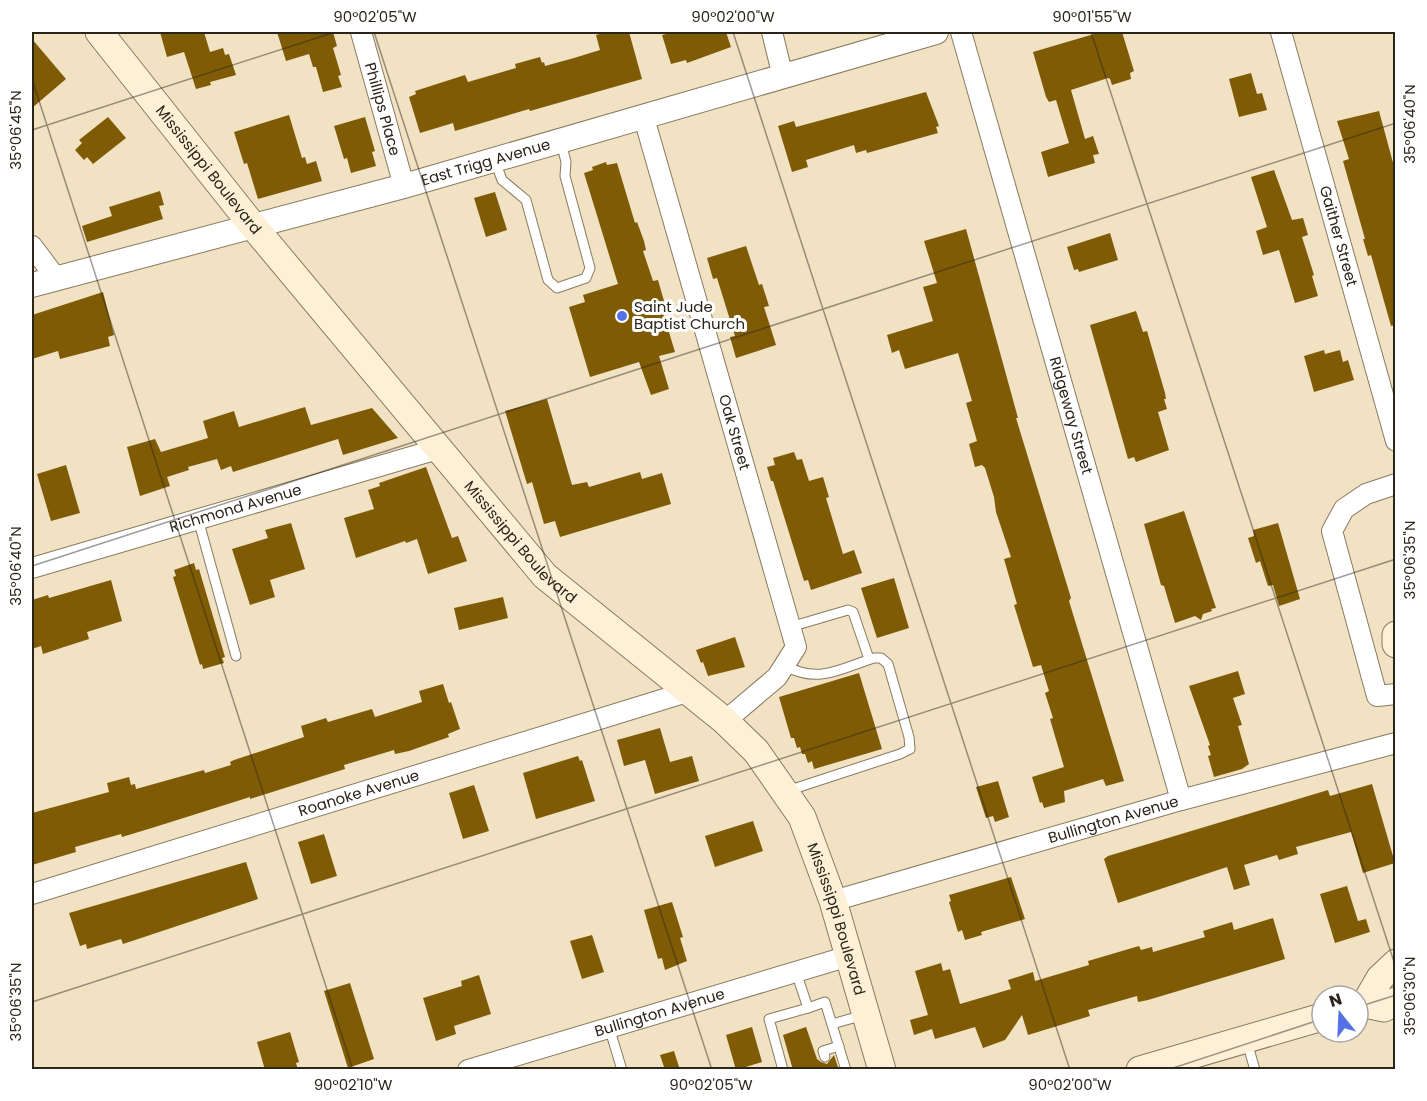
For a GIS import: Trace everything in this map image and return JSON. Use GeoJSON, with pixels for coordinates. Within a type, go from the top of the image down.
{"type":"FeatureCollection","features":[{"type":"Feature","properties":{"kind":"main road","name":"Mississippi Boulevard"},"geometry":{"type":"LineString","coordinates":[[99,32],[253,225],[545,576],[725,722],[756,751],[802,817],[833,901],[882,1070]]}},
{"type":"Feature","properties":{"kind":"main road"},"geometry":{"type":"LineString","coordinates":[[1395,635],[1395,644]]}},
{"type":"Feature","properties":{"kind":"main road"},"geometry":{"type":"LineString","coordinates":[[1380,1005],[1380,978],[1395,963]]}},
{"type":"Feature","properties":{"kind":"main road"},"geometry":{"type":"LineString","coordinates":[[1140,1070],[1310,1021]]}},
{"type":"Feature","properties":{"kind":"street","name":"Phillips Place"},"geometry":{"type":"LineString","coordinates":[[361,32],[404,186]]}},
{"type":"Feature","properties":{"kind":"street"},"geometry":{"type":"LineString","coordinates":[[772,32],[783,77]]}},
{"type":"Feature","properties":{"kind":"street","name":"East Trigg Avenue"},"geometry":{"type":"LineString","coordinates":[[32,285],[495,161],[936,32]]}},
{"type":"Feature","properties":{"kind":"street","name":"Ridgeway Street"},"geometry":{"type":"LineString","coordinates":[[961,32],[1181,800]]}},
{"type":"Feature","properties":{"kind":"street","name":"Gaither Street"},"geometry":{"type":"LineString","coordinates":[[1281,32],[1394,429]]}},
{"type":"Feature","properties":{"kind":"street","name":"Oak Street"},"geometry":{"type":"LineString","coordinates":[[644,118],[796,647],[777,678],[725,722]]}},
{"type":"Feature","properties":{"kind":"street"},"geometry":{"type":"LineString","coordinates":[[32,246],[56,278]]}},
{"type":"Feature","properties":{"kind":"street","name":"Richmond Avenue"},"geometry":{"type":"LineString","coordinates":[[32,568],[438,449]]}},
{"type":"Feature","properties":{"kind":"street"},"geometry":{"type":"LineString","coordinates":[[1395,484],[1366,494],[1344,509],[1332,531],[1377,696],[1395,694]]}},
{"type":"Feature","properties":{"kind":"street","name":"Roanoke Avenue"},"geometry":{"type":"LineString","coordinates":[[32,894],[687,692]]}},
{"type":"Feature","properties":{"kind":"street","name":"Bullington Avenue"},"geometry":{"type":"LineString","coordinates":[[833,901],[1181,800],[1395,743]]}},
{"type":"Feature","properties":{"kind":"street","name":"Bullington Avenue"},"geometry":{"type":"LineString","coordinates":[[468,1070],[849,956]]}},
{"type":"Feature","properties":{"kind":"lane"},"geometry":{"type":"LineString","coordinates":[[495,161],[502,180],[522,196],[528,205],[534,235],[548,280],[557,288],[569,285],[586,278],[590,268],[565,176],[566,162],[561,142]]}},
{"type":"Feature","properties":{"kind":"lane"},"geometry":{"type":"LineString","coordinates":[[198,519],[236,656]]}},
{"type":"Feature","properties":{"kind":"lane"},"geometry":{"type":"LineString","coordinates":[[790,627],[848,610],[853,612],[869,659]]}},
{"type":"Feature","properties":{"kind":"lane"},"geometry":{"type":"LineString","coordinates":[[784,666],[797,672],[818,676],[869,659],[881,658],[888,664],[909,737],[910,748],[900,754],[785,792]]}},
{"type":"Feature","properties":{"kind":"lane"},"geometry":{"type":"LineString","coordinates":[[796,972],[808,1008]]}},
{"type":"Feature","properties":{"kind":"lane"},"geometry":{"type":"LineString","coordinates":[[783,1070],[769,1020],[825,1002],[846,1070]]}},
{"type":"Feature","properties":{"kind":"lane"},"geometry":{"type":"LineString","coordinates":[[832,1024],[866,1014]]}},
{"type":"Feature","properties":{"kind":"lane"},"geometry":{"type":"LineString","coordinates":[[609,1028],[622,1070]]}},
{"type":"Feature","properties":{"kind":"lane"},"geometry":{"type":"LineString","coordinates":[[1246,1040],[1255,1070]]}},
{"type":"Feature","properties":{"kind":"lane"},"geometry":{"type":"LineString","coordinates":[[825,1056],[823,1051],[839,1046]]}},
{"type":"Feature","properties":{"kind":"building"},"geometry":{"type":"Polygon","coordinates":[[[160,32],[204,32],[210,52],[223,48],[225,55],[229,54],[236,75],[210,82],[211,85],[196,89],[184,52],[167,57],[160,32]]]}},
{"type":"Feature","properties":{"kind":"building"},"geometry":{"type":"Polygon","coordinates":[[[277,32],[333,32],[337,46],[333,48],[342,87],[323,92],[316,67],[313,67],[309,54],[286,61],[277,32]]]}},
{"type":"Feature","properties":{"kind":"building"},"geometry":{"type":"Polygon","coordinates":[[[607,32],[629,32],[642,79],[455,131],[453,123],[420,133],[409,97],[416,94],[415,91],[465,75],[468,82],[516,68],[515,64],[540,57],[545,66],[574,58],[600,50],[596,35],[607,32]]]}},
{"type":"Feature","properties":{"kind":"building"},"geometry":{"type":"Polygon","coordinates":[[[675,32],[726,32],[731,47],[687,63],[686,60],[671,64],[662,35],[675,32]]]}},
{"type":"Feature","properties":{"kind":"building"},"geometry":{"type":"Polygon","coordinates":[[[1093,32],[1122,32],[1134,71],[1130,73],[1131,79],[1112,85],[1108,78],[1071,90],[1085,139],[1093,136],[1099,154],[1093,155],[1095,163],[1048,177],[1041,152],[1069,143],[1056,100],[1049,102],[1046,97],[1033,52],[1094,34],[1093,32]]]}},
{"type":"Feature","properties":{"kind":"building"},"geometry":{"type":"Polygon","coordinates":[[[32,39],[66,79],[32,108],[32,39]]]}},
{"type":"Feature","properties":{"kind":"building"},"geometry":{"type":"Polygon","coordinates":[[[1251,73],[1257,94],[1262,93],[1267,110],[1239,117],[1229,79],[1251,73]]]}},
{"type":"Feature","properties":{"kind":"building"},"geometry":{"type":"Polygon","coordinates":[[[926,92],[939,126],[936,127],[938,133],[867,153],[866,150],[856,153],[854,145],[806,160],[808,167],[792,172],[778,126],[794,121],[796,127],[926,92]]]}},
{"type":"Feature","properties":{"kind":"building"},"geometry":{"type":"Polygon","coordinates":[[[1379,111],[1395,170],[1395,325],[1391,326],[1371,255],[1368,256],[1363,239],[1365,239],[1343,161],[1349,159],[1337,121],[1379,111]]]}},
{"type":"Feature","properties":{"kind":"building"},"geometry":{"type":"Polygon","coordinates":[[[289,115],[302,158],[305,157],[307,164],[316,161],[322,181],[258,199],[234,132],[289,115]]]}},
{"type":"Feature","properties":{"kind":"building"},"geometry":{"type":"Polygon","coordinates":[[[108,117],[126,138],[93,164],[87,157],[84,160],[75,150],[82,143],[79,140],[108,117]]]}},
{"type":"Feature","properties":{"kind":"building"},"geometry":{"type":"Polygon","coordinates":[[[365,117],[375,151],[372,152],[376,166],[351,173],[347,158],[344,159],[334,126],[365,117]]]}},
{"type":"Feature","properties":{"kind":"building"},"geometry":{"type":"Polygon","coordinates":[[[606,162],[607,165],[617,163],[635,223],[637,222],[644,241],[646,250],[643,251],[653,281],[658,280],[666,308],[662,309],[675,352],[659,356],[669,389],[651,395],[639,362],[590,377],[569,307],[585,302],[583,295],[618,284],[584,173],[606,162]]]}},
{"type":"Feature","properties":{"kind":"building"},"geometry":{"type":"Polygon","coordinates":[[[1274,170],[1292,220],[1303,218],[1308,235],[1302,237],[1318,296],[1295,303],[1279,250],[1263,255],[1256,231],[1267,227],[1251,177],[1274,170]]]}},
{"type":"Feature","properties":{"kind":"building"},"geometry":{"type":"Polygon","coordinates":[[[160,191],[164,205],[159,206],[163,219],[87,242],[82,226],[112,216],[109,207],[160,191]]]}},
{"type":"Feature","properties":{"kind":"building"},"geometry":{"type":"Polygon","coordinates":[[[495,192],[507,230],[486,237],[474,198],[495,192]]]}},
{"type":"Feature","properties":{"kind":"building"},"geometry":{"type":"Polygon","coordinates":[[[966,229],[1018,418],[1016,418],[1124,781],[1106,786],[1103,779],[1064,791],[1065,802],[1044,808],[1042,802],[1040,803],[1032,777],[1064,767],[1050,719],[1053,718],[1045,693],[1049,691],[1041,665],[1033,667],[1014,605],[1017,604],[1004,559],[1011,557],[996,512],[994,497],[985,468],[982,465],[975,467],[969,444],[977,441],[966,403],[972,401],[958,353],[905,369],[899,350],[892,353],[887,335],[933,321],[923,287],[937,283],[924,241],[966,229]]]}},
{"type":"Feature","properties":{"kind":"building"},"geometry":{"type":"Polygon","coordinates":[[[1110,233],[1118,260],[1079,272],[1078,269],[1074,270],[1067,247],[1110,233]]]}},
{"type":"Feature","properties":{"kind":"building"},"geometry":{"type":"Polygon","coordinates":[[[746,246],[759,285],[762,284],[769,306],[764,307],[776,345],[736,358],[730,337],[735,336],[717,278],[713,279],[707,258],[746,246]]]}},
{"type":"Feature","properties":{"kind":"building"},"geometry":{"type":"Polygon","coordinates":[[[103,292],[114,335],[108,337],[110,346],[60,359],[58,351],[32,359],[32,315],[103,292]]]}},
{"type":"Feature","properties":{"kind":"building"},"geometry":{"type":"Polygon","coordinates":[[[1136,311],[1143,332],[1147,331],[1165,393],[1167,409],[1158,412],[1169,450],[1136,462],[1134,457],[1128,459],[1090,325],[1136,311]]]}},
{"type":"Feature","properties":{"kind":"building"},"geometry":{"type":"Polygon","coordinates":[[[1324,350],[1325,354],[1340,350],[1343,362],[1348,360],[1354,380],[1314,392],[1304,356],[1324,350]]]}},
{"type":"Feature","properties":{"kind":"building"},"geometry":{"type":"Polygon","coordinates":[[[547,399],[572,485],[587,482],[589,487],[640,472],[642,479],[662,473],[671,504],[560,537],[555,521],[544,524],[532,482],[527,484],[505,411],[547,399]]]}},
{"type":"Feature","properties":{"kind":"building"},"geometry":{"type":"Polygon","coordinates":[[[305,407],[311,425],[372,408],[398,438],[343,455],[338,439],[233,472],[231,466],[221,470],[217,459],[188,467],[189,470],[167,477],[170,486],[140,496],[127,447],[155,439],[161,452],[208,438],[203,421],[234,411],[239,427],[305,407]]]}},
{"type":"Feature","properties":{"kind":"building"},"geometry":{"type":"Polygon","coordinates":[[[794,452],[797,460],[802,459],[809,481],[823,477],[829,497],[826,498],[843,554],[854,550],[862,573],[811,590],[808,580],[804,581],[767,467],[775,465],[773,458],[794,452]]]}},
{"type":"Feature","properties":{"kind":"building"},"geometry":{"type":"Polygon","coordinates":[[[66,465],[80,513],[51,521],[37,474],[66,465]]]}},
{"type":"Feature","properties":{"kind":"building"},"geometry":{"type":"Polygon","coordinates":[[[426,467],[452,538],[458,536],[467,561],[428,574],[417,539],[356,558],[344,518],[374,509],[368,490],[380,486],[379,483],[426,467]]]}},
{"type":"Feature","properties":{"kind":"building"},"geometry":{"type":"Polygon","coordinates":[[[1184,511],[1216,608],[1203,614],[1201,620],[1195,616],[1175,623],[1164,586],[1161,585],[1144,524],[1184,511]]]}},
{"type":"Feature","properties":{"kind":"building"},"geometry":{"type":"Polygon","coordinates":[[[291,523],[305,569],[270,580],[275,597],[250,605],[232,549],[268,538],[265,530],[291,523]]]}},
{"type":"Feature","properties":{"kind":"building"},"geometry":{"type":"Polygon","coordinates":[[[1278,523],[1300,599],[1279,606],[1273,585],[1268,586],[1260,561],[1256,563],[1248,538],[1254,536],[1253,530],[1278,523]]]}},
{"type":"Feature","properties":{"kind":"building"},"geometry":{"type":"Polygon","coordinates":[[[194,563],[196,570],[199,569],[225,657],[222,658],[224,663],[203,669],[173,577],[176,576],[174,570],[194,563]]]}},
{"type":"Feature","properties":{"kind":"building"},"geometry":{"type":"Polygon","coordinates":[[[894,578],[909,628],[877,638],[861,588],[894,578]]]}},
{"type":"Feature","properties":{"kind":"building"},"geometry":{"type":"Polygon","coordinates":[[[111,580],[122,621],[87,632],[89,639],[43,654],[41,646],[32,649],[32,600],[48,595],[49,598],[111,580]]]}},
{"type":"Feature","properties":{"kind":"building"},"geometry":{"type":"Polygon","coordinates":[[[503,597],[508,618],[459,630],[454,608],[503,597]]]}},
{"type":"Feature","properties":{"kind":"building"},"geometry":{"type":"Polygon","coordinates":[[[735,637],[745,667],[708,676],[696,650],[735,637]]]}},
{"type":"Feature","properties":{"kind":"building"},"geometry":{"type":"Polygon","coordinates":[[[1238,671],[1245,694],[1233,698],[1242,725],[1238,726],[1249,764],[1242,769],[1214,777],[1208,756],[1211,755],[1208,746],[1210,745],[1189,686],[1238,671]]]}},
{"type":"Feature","properties":{"kind":"building"},"geometry":{"type":"Polygon","coordinates":[[[859,673],[882,749],[814,769],[812,761],[808,763],[805,754],[802,754],[800,747],[797,748],[794,738],[791,738],[779,697],[859,673]]]}},
{"type":"Feature","properties":{"kind":"building"},"geometry":{"type":"Polygon","coordinates":[[[443,684],[460,729],[448,734],[449,737],[409,751],[395,754],[394,750],[344,765],[345,769],[122,837],[121,834],[75,847],[76,852],[32,865],[32,813],[109,792],[107,783],[129,777],[131,785],[135,784],[136,789],[231,765],[230,762],[234,760],[304,737],[301,726],[326,718],[328,722],[372,709],[375,717],[422,702],[419,691],[443,684]]]}},
{"type":"Feature","properties":{"kind":"building"},"geometry":{"type":"Polygon","coordinates":[[[660,728],[670,762],[692,756],[699,781],[655,794],[645,760],[624,766],[617,740],[660,728]]]}},
{"type":"Feature","properties":{"kind":"building"},"geometry":{"type":"Polygon","coordinates":[[[578,756],[580,761],[582,760],[595,801],[536,819],[523,773],[578,756]]]}},
{"type":"Feature","properties":{"kind":"building"},"geometry":{"type":"Polygon","coordinates":[[[998,781],[1009,817],[995,822],[993,816],[986,818],[976,787],[998,781]]]}},
{"type":"Feature","properties":{"kind":"building"},"geometry":{"type":"Polygon","coordinates":[[[1372,784],[1395,863],[1363,873],[1351,832],[1296,847],[1298,854],[1279,860],[1277,855],[1244,865],[1250,885],[1234,890],[1227,867],[1118,903],[1104,859],[1108,856],[1328,790],[1330,796],[1372,784]]]}},
{"type":"Feature","properties":{"kind":"building"},"geometry":{"type":"Polygon","coordinates":[[[474,785],[489,831],[463,839],[449,793],[474,785]]]}},
{"type":"Feature","properties":{"kind":"building"},"geometry":{"type":"Polygon","coordinates":[[[753,821],[763,851],[715,867],[705,836],[753,821]]]}},
{"type":"Feature","properties":{"kind":"building"},"geometry":{"type":"Polygon","coordinates":[[[324,834],[337,876],[311,884],[298,842],[324,834]]]}},
{"type":"Feature","properties":{"kind":"building"},"geometry":{"type":"Polygon","coordinates":[[[246,862],[258,899],[123,944],[121,939],[87,949],[86,944],[80,946],[69,913],[246,862]]]}},
{"type":"Feature","properties":{"kind":"building"},"geometry":{"type":"Polygon","coordinates":[[[1011,877],[1025,919],[981,932],[982,935],[965,940],[962,930],[958,932],[949,895],[1011,877]]]}},
{"type":"Feature","properties":{"kind":"building"},"geometry":{"type":"Polygon","coordinates":[[[1347,886],[1358,921],[1366,919],[1370,932],[1335,943],[1320,894],[1347,886]]]}},
{"type":"Feature","properties":{"kind":"building"},"geometry":{"type":"Polygon","coordinates":[[[672,902],[683,937],[680,938],[687,961],[665,970],[662,958],[658,959],[644,910],[672,902]]]}},
{"type":"Feature","properties":{"kind":"building"},"geometry":{"type":"Polygon","coordinates":[[[1273,918],[1285,959],[1148,1000],[1138,1002],[1137,996],[1088,1010],[1090,1016],[1028,1035],[1022,1015],[1005,1040],[983,1048],[975,1027],[935,1039],[932,1029],[914,1035],[910,1020],[928,1015],[915,971],[941,963],[943,971],[950,969],[960,1004],[1011,989],[1008,980],[1033,972],[1035,981],[1089,965],[1088,961],[1139,946],[1141,950],[1152,947],[1153,952],[1205,937],[1203,931],[1232,922],[1234,930],[1273,918]]]}},
{"type":"Feature","properties":{"kind":"building"},"geometry":{"type":"Polygon","coordinates":[[[592,935],[604,972],[582,979],[570,941],[592,935]]]}},
{"type":"Feature","properties":{"kind":"building"},"geometry":{"type":"Polygon","coordinates":[[[479,975],[491,1014],[454,1026],[456,1034],[436,1041],[423,998],[462,986],[461,981],[479,975]]]}},
{"type":"Feature","properties":{"kind":"building"},"geometry":{"type":"Polygon","coordinates":[[[350,983],[374,1059],[348,1068],[324,991],[350,983]]]}},
{"type":"Feature","properties":{"kind":"building"},"geometry":{"type":"Polygon","coordinates":[[[752,1027],[762,1062],[736,1070],[726,1035],[752,1027]]]}},
{"type":"Feature","properties":{"kind":"building"},"geometry":{"type":"Polygon","coordinates":[[[806,1027],[817,1059],[827,1064],[834,1055],[839,1070],[793,1070],[783,1035],[806,1027]]]}},
{"type":"Feature","properties":{"kind":"building"},"geometry":{"type":"Polygon","coordinates":[[[290,1032],[299,1062],[296,1063],[298,1070],[265,1070],[257,1042],[290,1032]]]}},
{"type":"Feature","properties":{"kind":"building"},"geometry":{"type":"Polygon","coordinates":[[[674,1051],[680,1070],[665,1070],[660,1055],[674,1051]]]}},
{"type":"Feature","properties":{"kind":"place","name":"Saint Jude Baptist Church"},"geometry":{"type":"Point","coordinates":[622,316]}}]}
